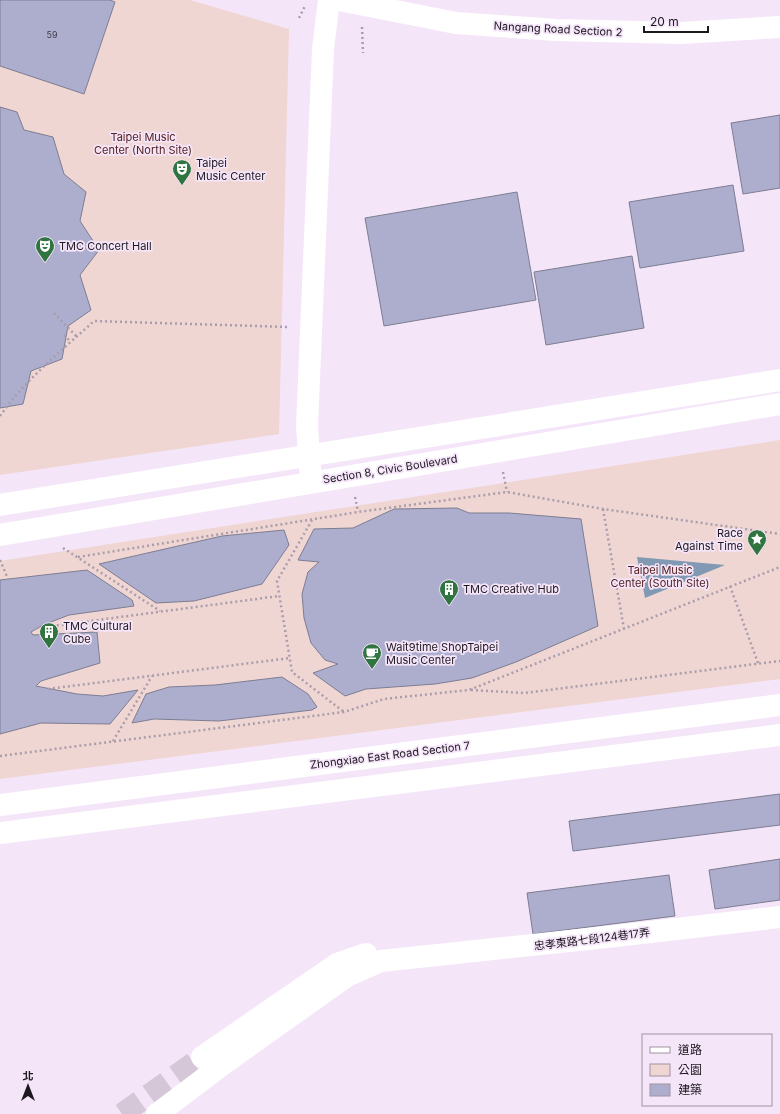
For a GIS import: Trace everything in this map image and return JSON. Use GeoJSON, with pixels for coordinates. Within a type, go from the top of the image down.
{"type":"FeatureCollection","features":[{"type":"Feature","properties":{"kind":"street"},"geometry":{"type":"LineString","coordinates":[[312,482],[308,455],[307,426],[323,49],[329,0]]}},
{"type":"Feature","properties":{"kind":"street","name":"Nangang Road Section 2"},"geometry":{"type":"LineString","coordinates":[[339,0],[456,23],[556,30],[681,33],[780,27]]}},
{"type":"Feature","properties":{"kind":"street"},"geometry":{"type":"LineString","coordinates":[[0,505],[780,380]]}},
{"type":"Feature","properties":{"kind":"street","name":"Section 8, Civic Boulevard"},"geometry":{"type":"LineString","coordinates":[[0,535],[780,404]]}},
{"type":"Feature","properties":{"kind":"street","name":"Zhongxiao East Road Section 7"},"geometry":{"type":"LineString","coordinates":[[0,805],[780,705]]}},
{"type":"Feature","properties":{"kind":"street"},"geometry":{"type":"LineString","coordinates":[[0,833],[780,735]]}},
{"type":"Feature","properties":{"kind":"street","name":"忠孝東路七段124巷17弄"},"geometry":{"type":"LineString","coordinates":[[380,961],[403,960],[780,917]]}},
{"type":"Feature","properties":{"kind":"street"},"geometry":{"type":"LineString","coordinates":[[157,1114],[226,1062],[347,976],[380,961],[373,952],[337,964],[202,1057]]}},
{"type":"Feature","properties":{"kind":"path"},"geometry":{"type":"LineString","coordinates":[[299,18],[308,0]]}},
{"type":"Feature","properties":{"kind":"path"},"geometry":{"type":"LineString","coordinates":[[54,313],[77,337]]}},
{"type":"Feature","properties":{"kind":"path"},"geometry":{"type":"LineString","coordinates":[[0,416],[15,395],[57,353],[94,321],[289,327]]}},
{"type":"Feature","properties":{"kind":"path"},"geometry":{"type":"LineString","coordinates":[[64,335],[71,342]]}},
{"type":"Feature","properties":{"kind":"path"},"geometry":{"type":"LineString","coordinates":[[503,470],[507,492]]}},
{"type":"Feature","properties":{"kind":"path"},"geometry":{"type":"LineString","coordinates":[[78,557],[358,512],[507,492],[603,509],[780,534]]}},
{"type":"Feature","properties":{"kind":"path"},"geometry":{"type":"LineString","coordinates":[[355,494],[358,512]]}},
{"type":"Feature","properties":{"kind":"path"},"geometry":{"type":"LineString","coordinates":[[603,509],[624,629]]}},
{"type":"Feature","properties":{"kind":"path"},"geometry":{"type":"LineString","coordinates":[[312,519],[277,581],[278,596],[292,672],[344,712]]}},
{"type":"Feature","properties":{"kind":"path"},"geometry":{"type":"LineString","coordinates":[[63,548],[161,611]]}},
{"type":"Feature","properties":{"kind":"path"},"geometry":{"type":"LineString","coordinates":[[0,560],[8,579]]}},
{"type":"Feature","properties":{"kind":"path"},"geometry":{"type":"LineString","coordinates":[[468,690],[780,567]]}},
{"type":"Feature","properties":{"kind":"path"},"geometry":{"type":"LineString","coordinates":[[730,586],[758,663]]}},
{"type":"Feature","properties":{"kind":"path"},"geometry":{"type":"LineString","coordinates":[[37,628],[278,596]]}},
{"type":"Feature","properties":{"kind":"path"},"geometry":{"type":"LineString","coordinates":[[48,689],[290,658]]}},
{"type":"Feature","properties":{"kind":"path"},"geometry":{"type":"LineString","coordinates":[[0,756],[344,712],[384,699],[468,690],[524,693],[780,661]]}},
{"type":"Feature","properties":{"kind":"path"},"geometry":{"type":"LineString","coordinates":[[113,741],[152,676]]}},
{"type":"Feature","properties":{"kind":"green space","name":"Taipei Music Center (North Site)"},"geometry":{"type":"Polygon","coordinates":[[[0,0],[190,0],[289,29],[279,434],[0,475],[0,0]]]}},
{"type":"Feature","properties":{"kind":"green space","name":"Taipei Music Center (South Site)"},"geometry":{"type":"Polygon","coordinates":[[[780,440],[780,679],[0,779],[0,561],[780,440]]]}},
{"type":"Feature","properties":{"kind":"water"},"geometry":{"type":"Polygon","coordinates":[[[637,557],[725,565],[645,598],[637,557]]]}},
{"type":"Feature","properties":{"kind":"building"},"geometry":{"type":"Polygon","coordinates":[[[0,0],[110,0],[115,2],[84,94],[0,66],[0,0]]]}},
{"type":"Feature","properties":{"kind":"building","name":"TMC Concert Hall"},"geometry":{"type":"Polygon","coordinates":[[[0,107],[17,112],[24,130],[53,137],[64,174],[86,192],[80,221],[99,250],[80,275],[91,310],[68,326],[62,359],[31,371],[23,404],[0,408],[0,107]]]}},
{"type":"Feature","properties":{"kind":"building"},"geometry":{"type":"Polygon","coordinates":[[[780,115],[780,188],[743,194],[731,123],[780,115]]]}},
{"type":"Feature","properties":{"kind":"building"},"geometry":{"type":"Polygon","coordinates":[[[733,185],[744,251],[640,268],[629,202],[733,185]]]}},
{"type":"Feature","properties":{"kind":"building"},"geometry":{"type":"Polygon","coordinates":[[[517,192],[536,300],[384,326],[365,218],[517,192]]]}},
{"type":"Feature","properties":{"kind":"building"},"geometry":{"type":"Polygon","coordinates":[[[632,256],[644,328],[546,345],[534,272],[632,256]]]}},
{"type":"Feature","properties":{"kind":"building","name":"TMC Creative Hub"},"geometry":{"type":"Polygon","coordinates":[[[457,508],[469,513],[509,513],[581,519],[598,626],[516,662],[472,678],[435,684],[366,689],[345,696],[313,673],[338,664],[325,660],[311,643],[304,618],[302,594],[308,572],[319,562],[298,560],[314,529],[353,528],[394,509],[457,508]]]}},
{"type":"Feature","properties":{"kind":"building"},"geometry":{"type":"Polygon","coordinates":[[[284,530],[289,545],[262,584],[194,601],[156,603],[99,564],[222,536],[284,530]]]}},
{"type":"Feature","properties":{"kind":"building","name":"TMC Cultural Cube"},"geometry":{"type":"Polygon","coordinates":[[[87,570],[132,600],[134,606],[69,615],[43,625],[31,632],[33,635],[97,632],[100,663],[41,681],[36,686],[77,694],[103,696],[138,690],[110,724],[41,723],[0,734],[0,580],[87,570]]]}},
{"type":"Feature","properties":{"kind":"building"},"geometry":{"type":"Polygon","coordinates":[[[282,677],[308,694],[317,707],[312,710],[219,721],[154,719],[132,723],[146,694],[169,687],[215,685],[282,677]]]}},
{"type":"Feature","properties":{"kind":"building"},"geometry":{"type":"Polygon","coordinates":[[[780,794],[780,825],[573,851],[569,821],[780,794]]]}},
{"type":"Feature","properties":{"kind":"building"},"geometry":{"type":"Polygon","coordinates":[[[780,859],[780,900],[715,909],[709,870],[780,859]]]}},
{"type":"Feature","properties":{"kind":"building"},"geometry":{"type":"Polygon","coordinates":[[[669,875],[675,916],[533,934],[527,893],[669,875]]]}},
{"type":"Feature","properties":{"kind":"tunnel"},"geometry":{"type":"LineString","coordinates":[[122,1114],[202,1057]]}},
{"type":"Feature","properties":{"kind":"place","name":"Taipei Music Center"},"geometry":{"type":"Point","coordinates":[182,186]}},
{"type":"Feature","properties":{"kind":"place","name":"TMC Concert Hall"},"geometry":{"type":"Point","coordinates":[45,263]}},
{"type":"Feature","properties":{"kind":"place","name":"Race Against Time"},"geometry":{"type":"Point","coordinates":[757,556]}},
{"type":"Feature","properties":{"kind":"place","name":"TMC Creative Hub"},"geometry":{"type":"Point","coordinates":[449,606]}},
{"type":"Feature","properties":{"kind":"place","name":"TMC Cultural Cube"},"geometry":{"type":"Point","coordinates":[49,649]}},
{"type":"Feature","properties":{"kind":"place","name":"Wait9time ShopTaipei Music Center"},"geometry":{"type":"Point","coordinates":[372,670]}}]}
